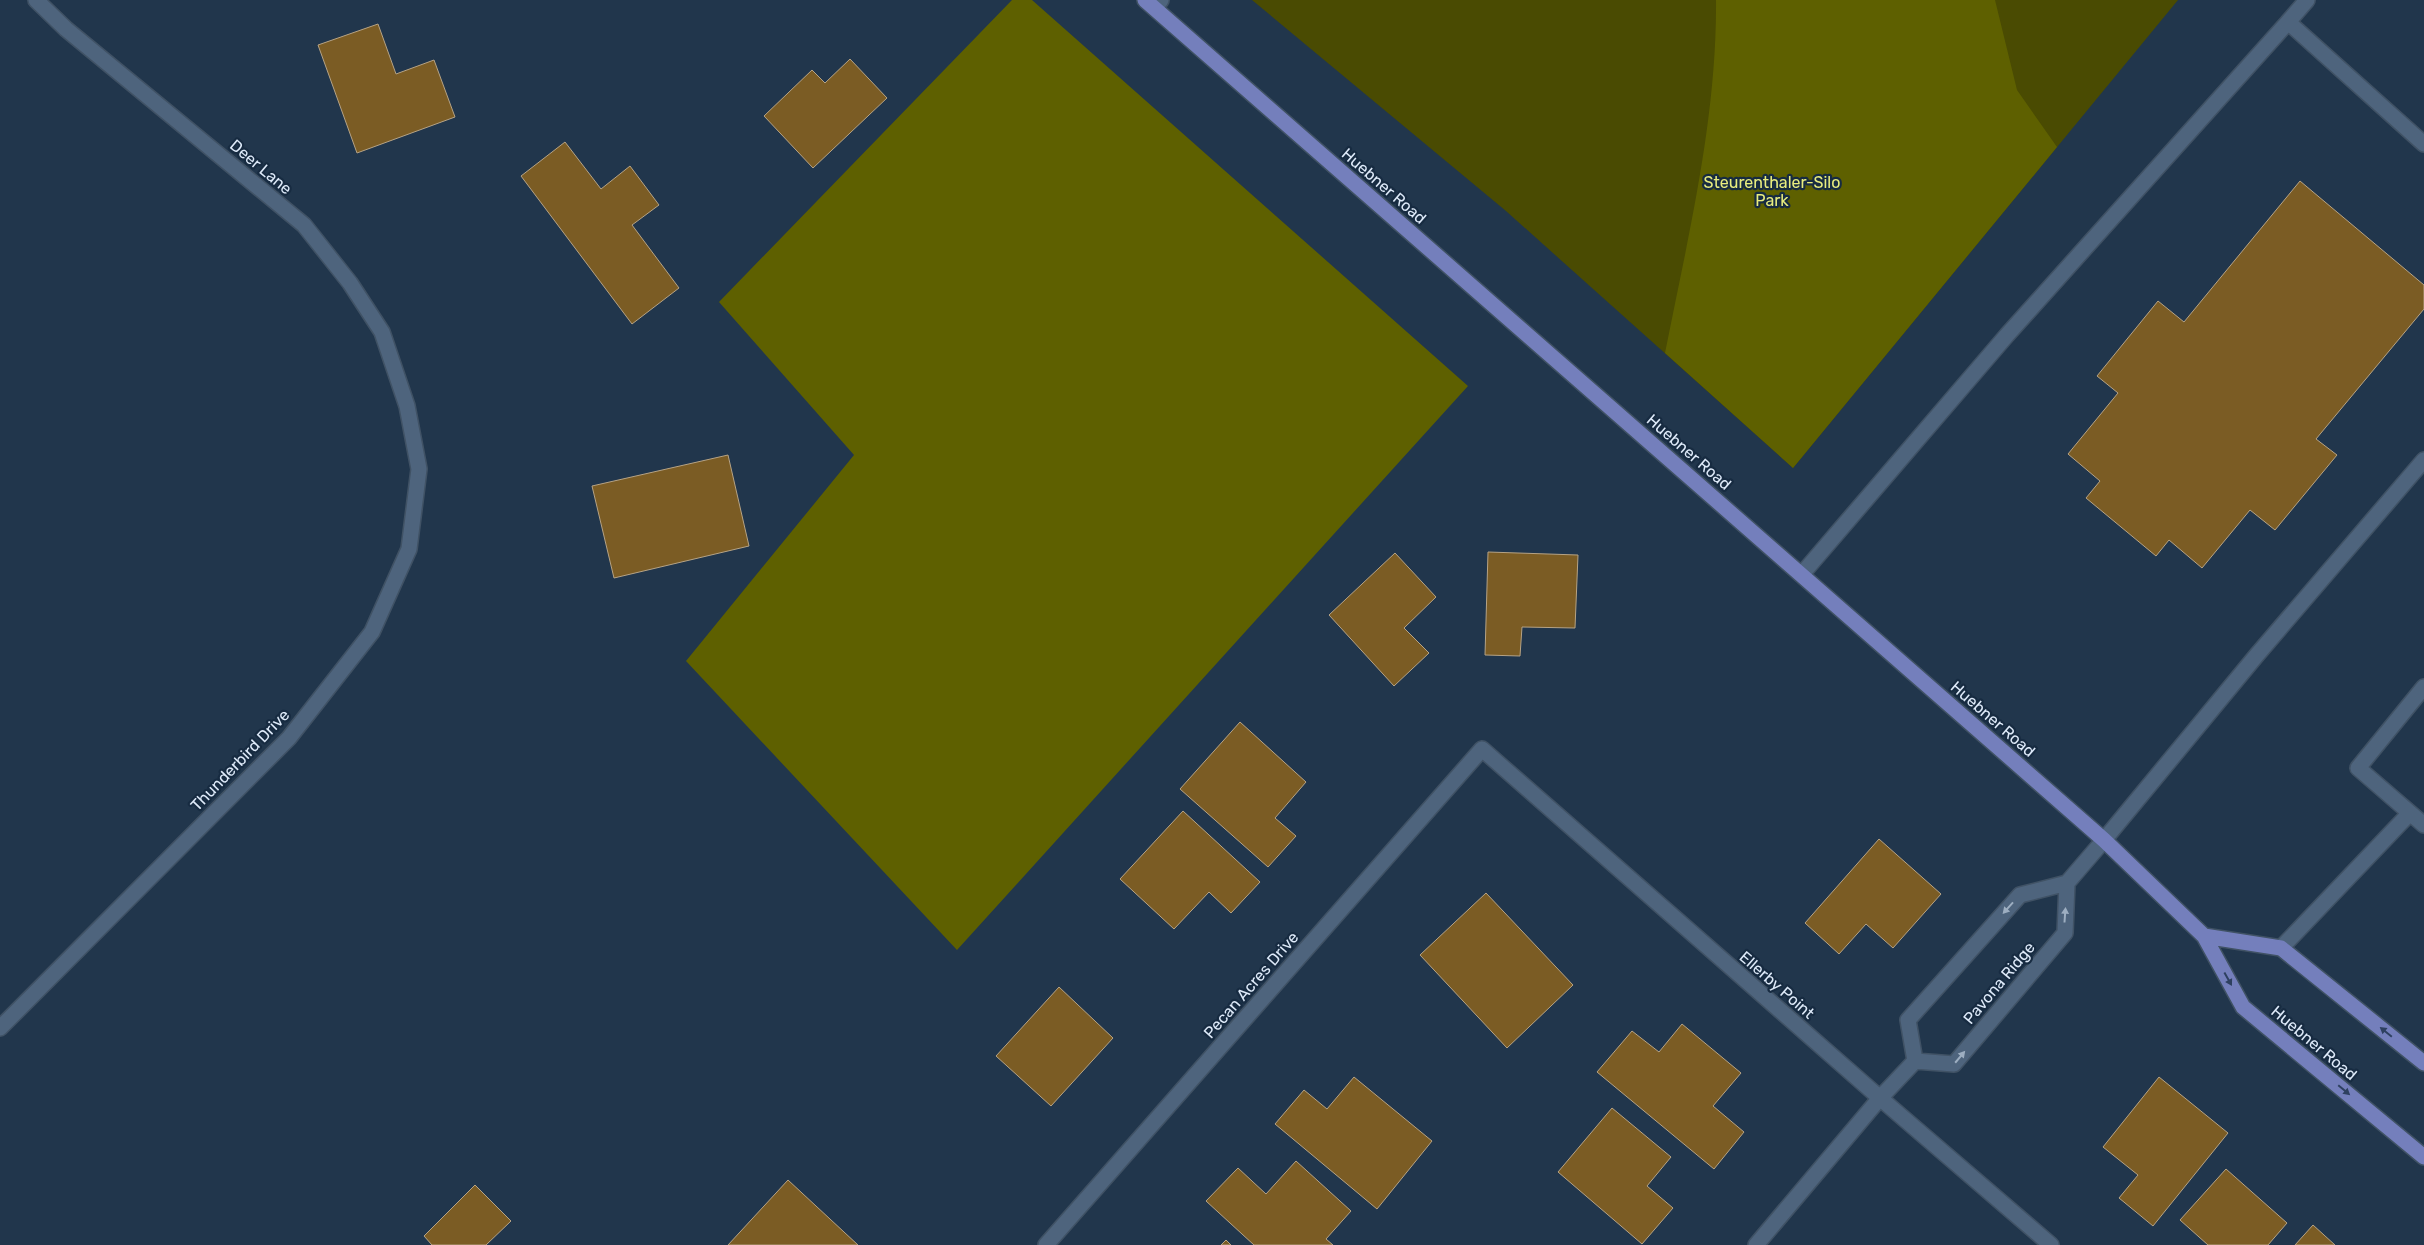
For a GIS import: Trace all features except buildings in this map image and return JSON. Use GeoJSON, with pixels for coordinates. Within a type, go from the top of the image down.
{"type":"FeatureCollection","features":[{"type":"Feature","properties":{"kind":"main road","name":"Huebner Road"},"geometry":{"type":"LineString","coordinates":[[1154,3],[2104,840],[2204,936],[2243,1006],[2424,1157]]}},
{"type":"Feature","properties":{"kind":"main road"},"geometry":{"type":"LineString","coordinates":[[2204,936],[2281,948],[2424,1063]]}},
{"type":"Feature","properties":{"kind":"street","name":"Deer Lane"},"geometry":{"type":"LineString","coordinates":[[36,0],[66,29],[304,226],[350,283],[382,332],[407,406]]}},
{"type":"Feature","properties":{"kind":"street"},"geometry":{"type":"LineString","coordinates":[[1802,574],[2007,335],[2307,0]]}},
{"type":"Feature","properties":{"kind":"street"},"geometry":{"type":"LineString","coordinates":[[2288,22],[2424,144]]}},
{"type":"Feature","properties":{"kind":"street","name":"Thunderbird Drive"},"geometry":{"type":"LineString","coordinates":[[0,1028],[289,738],[372,632],[409,549],[418,469],[407,406]]}},
{"type":"Feature","properties":{"kind":"street"},"geometry":{"type":"LineString","coordinates":[[1756,1245],[1880,1098],[1915,1061],[1908,1020],[2020,895],[2067,883],[2256,656],[2424,460]]}},
{"type":"Feature","properties":{"kind":"street"},"geometry":{"type":"LineString","coordinates":[[2424,687],[2358,768],[2424,825]]}},
{"type":"Feature","properties":{"kind":"street","name":"Ellerby Point"},"geometry":{"type":"LineString","coordinates":[[1482,749],[1880,1098],[2051,1245]]}},
{"type":"Feature","properties":{"kind":"street","name":"Pecan Acres Drive"},"geometry":{"type":"LineString","coordinates":[[1046,1245],[1482,749]]}},
{"type":"Feature","properties":{"kind":"street"},"geometry":{"type":"LineString","coordinates":[[2281,948],[2410,813]]}},
{"type":"Feature","properties":{"kind":"street","name":"Pavona Ridge"},"geometry":{"type":"LineString","coordinates":[[1915,1061],[1954,1064],[2064,933],[2067,883]]}},
{"type":"Feature","properties":{"kind":"green space"},"geometry":{"type":"Polygon","coordinates":[[[1012,0],[1032,0],[1468,386],[957,950],[686,661],[854,455],[719,302],[1012,0]]]}},
{"type":"Feature","properties":{"kind":"green space","name":"Steurenthaler-Silo Park"},"geometry":{"type":"Polygon","coordinates":[[[1252,0],[2178,0],[1793,468],[1506,211],[1252,0]]]}},
{"type":"Feature","properties":{"kind":"green space","name":"Steurenthaler-Silo Park"},"geometry":{"type":"Polygon","coordinates":[[[1716,0],[1995,0],[2017,90],[2057,147],[1793,468],[1665,353],[1700,178],[1712,89],[1716,0]]]}}]}
